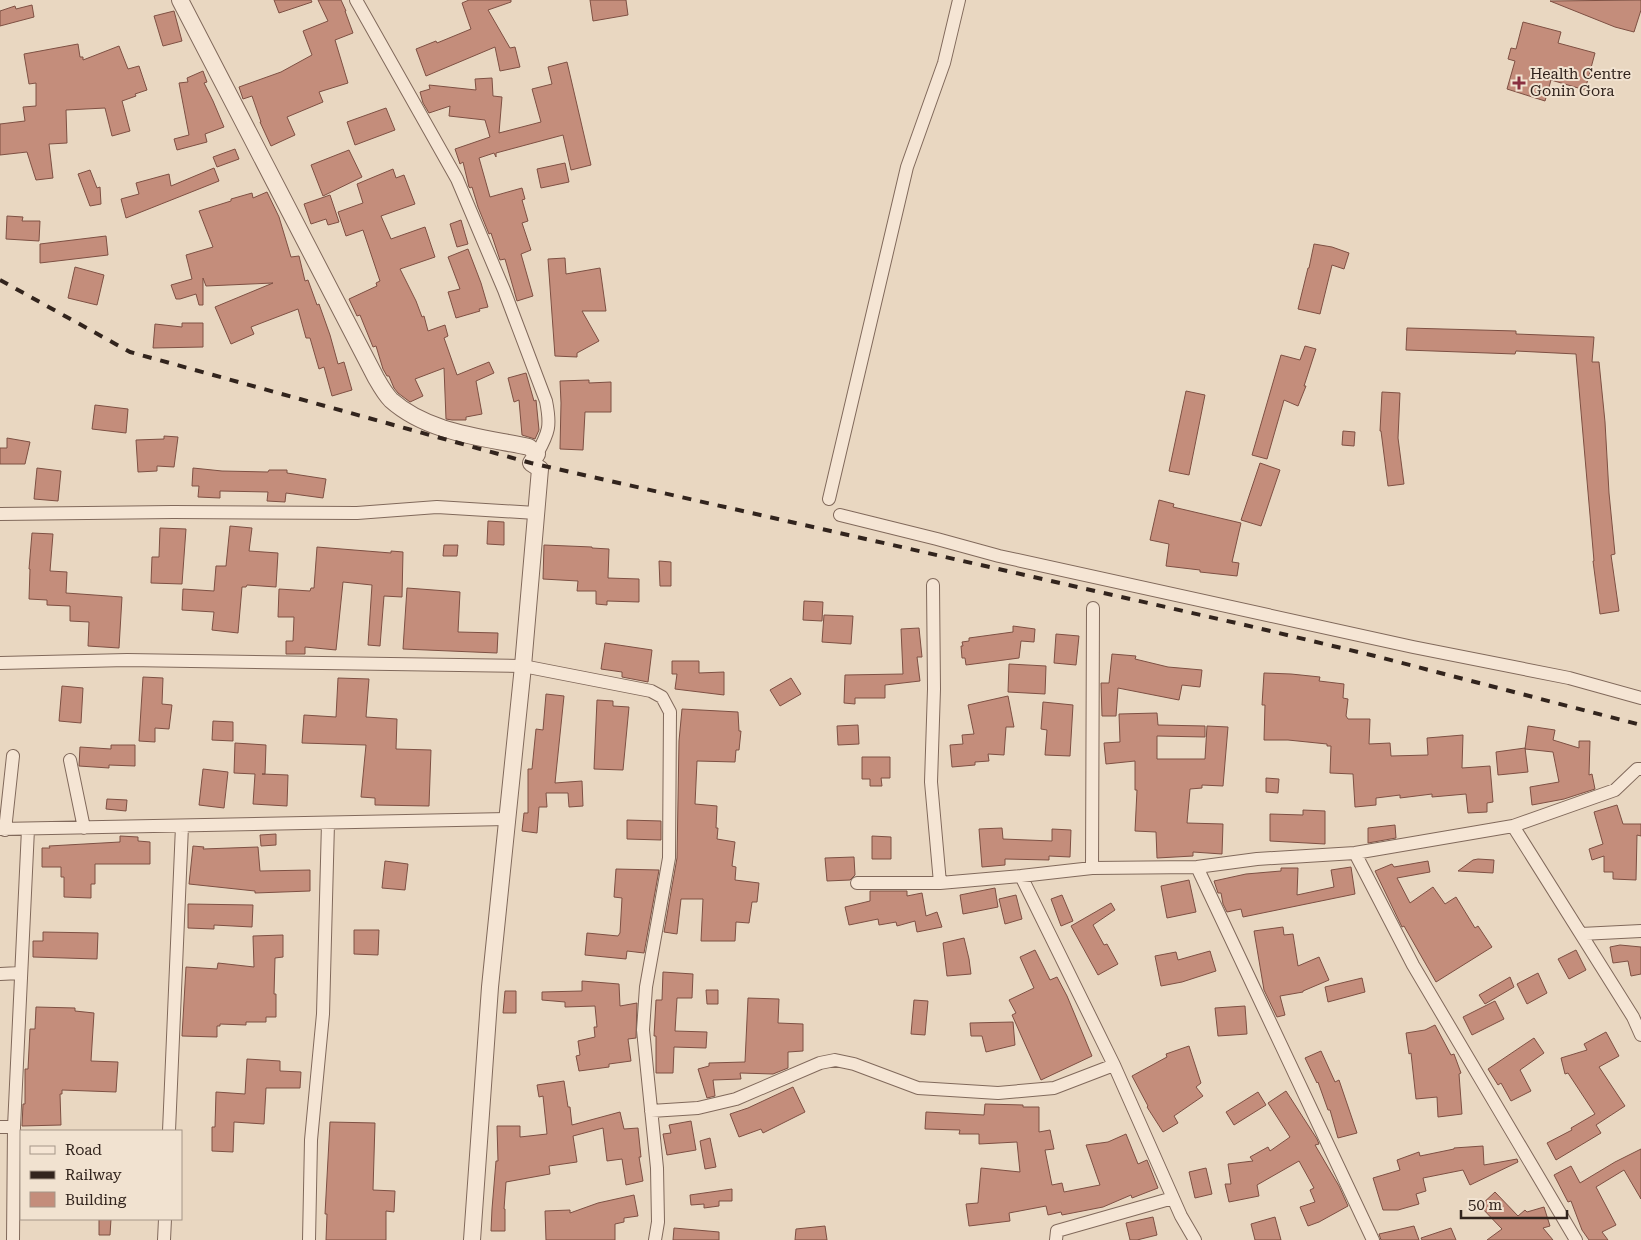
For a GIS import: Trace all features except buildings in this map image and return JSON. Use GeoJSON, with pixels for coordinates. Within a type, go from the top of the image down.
{"type":"FeatureCollection","features":[{"type":"Feature","properties":{"kind":"street"},"geometry":{"type":"LineString","coordinates":[[180,0],[376,378],[389,399],[412,416],[450,431],[528,447],[537,454]]}},
{"type":"Feature","properties":{"kind":"street"},"geometry":{"type":"LineString","coordinates":[[356,0],[456,180],[504,290],[546,401],[549,418],[547,435],[531,463],[540,469],[523,666],[490,987],[472,1240]]}},
{"type":"Feature","properties":{"kind":"street"},"geometry":{"type":"LineString","coordinates":[[829,498],[907,166],[944,62],[959,0]]}},
{"type":"Feature","properties":{"kind":"street"},"geometry":{"type":"LineString","coordinates":[[0,514],[173,512],[357,513],[437,507],[536,513]]}},
{"type":"Feature","properties":{"kind":"street"},"geometry":{"type":"LineString","coordinates":[[840,515],[998,556],[1403,645],[1569,678],[1641,698]]}},
{"type":"Feature","properties":{"kind":"street"},"geometry":{"type":"LineString","coordinates":[[934,585],[932,782],[940,883]]}},
{"type":"Feature","properties":{"kind":"street"},"geometry":{"type":"LineString","coordinates":[[1092,868],[1093,608]]}},
{"type":"Feature","properties":{"kind":"street"},"geometry":{"type":"LineString","coordinates":[[0,663],[127,660],[523,666],[651,691],[662,697],[670,712],[669,858],[646,987],[643,1030],[657,1168],[658,1222],[656,1240]]}},
{"type":"Feature","properties":{"kind":"street"},"geometry":{"type":"LineString","coordinates":[[12,756],[2,830],[507,818]]}},
{"type":"Feature","properties":{"kind":"street"},"geometry":{"type":"LineString","coordinates":[[70,760],[84,828]]}},
{"type":"Feature","properties":{"kind":"street"},"geometry":{"type":"LineString","coordinates":[[857,883],[940,883],[1092,868],[1197,867],[1257,859],[1355,853],[1513,826],[1615,790],[1637,769],[1641,769]]}},
{"type":"Feature","properties":{"kind":"street"},"geometry":{"type":"LineString","coordinates":[[309,1240],[311,1140],[323,1014],[328,823]]}},
{"type":"Feature","properties":{"kind":"street"},"geometry":{"type":"LineString","coordinates":[[169,1130],[182,826]]}},
{"type":"Feature","properties":{"kind":"street"},"geometry":{"type":"LineString","coordinates":[[1513,826],[1632,1016],[1641,1034]]}},
{"type":"Feature","properties":{"kind":"street"},"geometry":{"type":"LineString","coordinates":[[13,1240],[14,1127],[28,830]]}},
{"type":"Feature","properties":{"kind":"street"},"geometry":{"type":"LineString","coordinates":[[1355,853],[1413,965],[1576,1240]]}},
{"type":"Feature","properties":{"kind":"street"},"geometry":{"type":"LineString","coordinates":[[1197,867],[1373,1240]]}},
{"type":"Feature","properties":{"kind":"street"},"geometry":{"type":"LineString","coordinates":[[1021,876],[1114,1065],[1173,1198],[1195,1240]]}},
{"type":"Feature","properties":{"kind":"street"},"geometry":{"type":"LineString","coordinates":[[1581,934],[1641,931]]}},
{"type":"Feature","properties":{"kind":"street"},"geometry":{"type":"LineString","coordinates":[[0,974],[20,973]]}},
{"type":"Feature","properties":{"kind":"street"},"geometry":{"type":"LineString","coordinates":[[652,1111],[698,1108],[736,1099],[820,1063],[835,1060],[854,1064],[918,1088],[998,1093],[1054,1088],[1114,1065]]}},
{"type":"Feature","properties":{"kind":"street"},"geometry":{"type":"LineString","coordinates":[[0,1127],[14,1127]]}},
{"type":"Feature","properties":{"kind":"street"},"geometry":{"type":"LineString","coordinates":[[1056,1240],[1058,1231],[1173,1198]]}},
{"type":"Feature","properties":{"kind":"street"},"geometry":{"type":"LineString","coordinates":[[164,1240],[165,1220]]}},
{"type":"Feature","properties":{"kind":"railway"},"geometry":{"type":"LineString","coordinates":[[0,280],[130,352],[531,463],[1245,625],[1375,656],[1641,725]]}},
{"type":"Feature","properties":{"kind":"place","name":"Health Centre Gonin Gora"},"geometry":{"type":"Point","coordinates":[1519,83]}}]}
